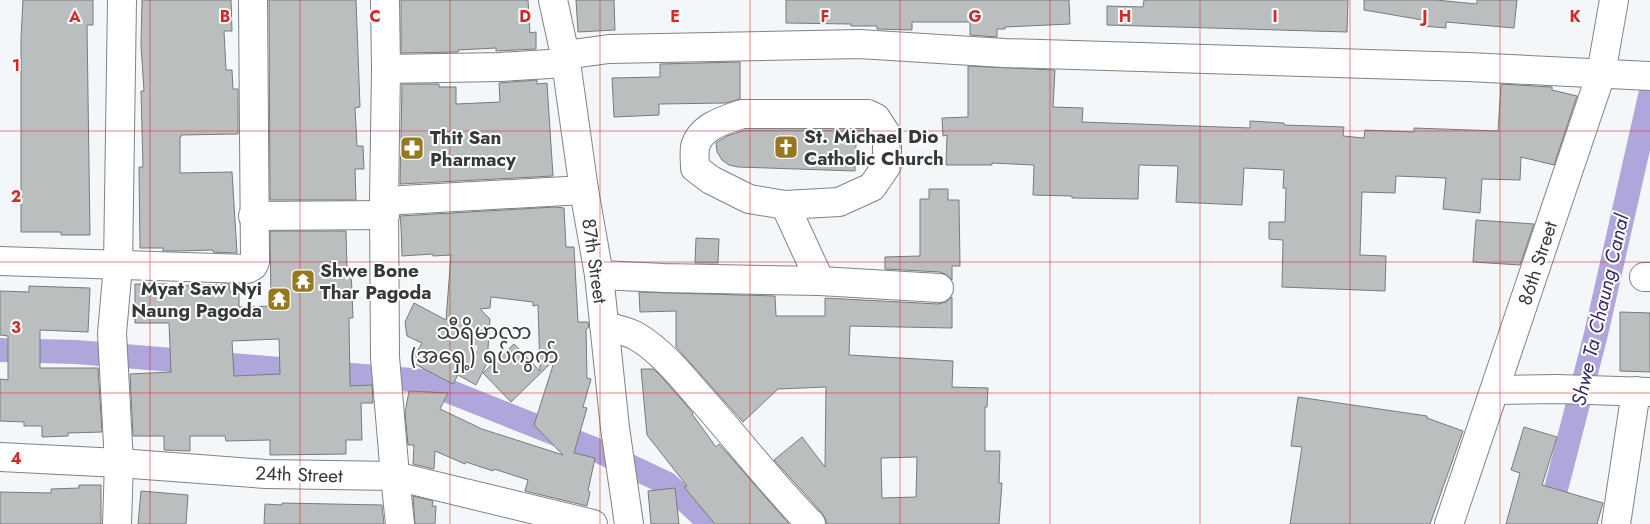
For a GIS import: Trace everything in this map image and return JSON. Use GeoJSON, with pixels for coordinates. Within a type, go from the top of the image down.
{"type":"FeatureCollection","features":[{"type":"Feature","properties":{"kind":"street"},"geometry":{"type":"LineString","coordinates":[[117,524],[119,463],[112,333],[118,266],[122,0]]}},
{"type":"Feature","properties":{"kind":"street"},"geometry":{"type":"LineString","coordinates":[[0,261],[118,266],[247,268],[253,266],[255,262],[253,216],[253,0]]}},
{"type":"Feature","properties":{"kind":"street"},"geometry":{"type":"LineString","coordinates":[[385,0],[385,357],[400,524]]}},
{"type":"Feature","properties":{"kind":"street","name":"87th Street"},"geometry":{"type":"LineString","coordinates":[[553,0],[565,59],[584,190],[599,275],[614,428],[629,524]]}},
{"type":"Feature","properties":{"kind":"street","name":"86th Street"},"geometry":{"type":"LineString","coordinates":[[1449,524],[1600,74],[1614,0]]}},
{"type":"Feature","properties":{"kind":"street"},"geometry":{"type":"LineString","coordinates":[[386,68],[500,67],[565,59],[609,49],[859,44],[1004,53],[1468,67],[1643,76]]}},
{"type":"Feature","properties":{"kind":"street"},"geometry":{"type":"LineString","coordinates":[[742,114],[868,114],[876,118],[887,135],[887,165],[872,187],[839,202],[785,205],[748,199],[711,180],[695,168],[695,147],[704,131],[724,120],[742,114]]}},
{"type":"Feature","properties":{"kind":"street"},"geometry":{"type":"LineString","coordinates":[[253,216],[385,208],[584,190]]}},
{"type":"Feature","properties":{"kind":"street"},"geometry":{"type":"LineString","coordinates":[[785,205],[820,281]]}},
{"type":"Feature","properties":{"kind":"street"},"geometry":{"type":"LineString","coordinates":[[599,275],[820,281],[939,288]]}},
{"type":"Feature","properties":{"kind":"street"},"geometry":{"type":"LineString","coordinates":[[604,325],[635,335],[672,366],[722,422],[782,495],[811,524]]}},
{"type":"Feature","properties":{"kind":"street"},"geometry":{"type":"LineString","coordinates":[[1495,390],[1643,391],[1616,524]]}},
{"type":"Feature","properties":{"kind":"street","name":"24th Street"},"geometry":{"type":"LineString","coordinates":[[0,457],[119,463],[266,474],[395,476],[593,524]]}},
{"type":"Feature","properties":{"kind":"building"},"geometry":{"type":"Polygon","coordinates":[[[23,0],[93,0],[93,25],[87,25],[90,235],[61,235],[61,232],[21,232],[21,37],[23,0]]]}},
{"type":"Feature","properties":{"kind":"building"},"geometry":{"type":"Polygon","coordinates":[[[142,0],[231,0],[232,31],[224,31],[226,70],[232,70],[233,89],[238,89],[238,134],[181,135],[180,173],[232,172],[237,253],[213,252],[213,250],[163,251],[163,248],[140,248],[139,167],[143,167],[141,91],[144,91],[141,45],[142,0]]]}},
{"type":"Feature","properties":{"kind":"building"},"geometry":{"type":"Polygon","coordinates":[[[269,0],[356,0],[360,107],[355,108],[357,146],[363,146],[364,169],[355,169],[356,200],[270,200],[269,0]]]}},
{"type":"Feature","properties":{"kind":"building"},"geometry":{"type":"Polygon","coordinates":[[[401,0],[528,0],[530,33],[536,32],[536,49],[496,51],[496,48],[458,50],[458,52],[401,53],[401,0]]]}},
{"type":"Feature","properties":{"kind":"building"},"geometry":{"type":"Polygon","coordinates":[[[576,0],[614,0],[615,30],[578,32],[576,0]]]}},
{"type":"Feature","properties":{"kind":"building"},"geometry":{"type":"Polygon","coordinates":[[[786,0],[1069,0],[1070,24],[1005,27],[1005,29],[997,29],[997,37],[970,35],[970,22],[912,22],[912,30],[877,29],[877,26],[851,26],[851,24],[786,23],[786,0]]]}},
{"type":"Feature","properties":{"kind":"building"},"geometry":{"type":"Polygon","coordinates":[[[1144,0],[1348,0],[1347,32],[1107,25],[1107,6],[1143,7],[1144,0]]]}},
{"type":"Feature","properties":{"kind":"building"},"geometry":{"type":"Polygon","coordinates":[[[1364,0],[1436,0],[1477,4],[1477,0],[1517,0],[1514,28],[1446,22],[1446,28],[1422,26],[1423,20],[1364,10],[1364,0]]]}},
{"type":"Feature","properties":{"kind":"building"},"geometry":{"type":"Polygon","coordinates":[[[740,62],[740,99],[726,103],[659,104],[659,115],[614,117],[612,78],[660,77],[660,64],[740,62]]]}},
{"type":"Feature","properties":{"kind":"building"},"geometry":{"type":"Polygon","coordinates":[[[968,66],[1055,70],[1053,107],[1083,108],[1082,122],[1250,128],[1250,121],[1284,123],[1284,125],[1344,127],[1343,136],[1364,138],[1365,130],[1414,132],[1414,128],[1498,131],[1501,84],[1552,87],[1552,90],[1577,96],[1554,165],[1521,157],[1520,180],[1482,179],[1480,213],[1443,209],[1446,178],[1396,176],[1395,193],[1362,192],[1360,255],[1386,256],[1385,291],[1282,287],[1283,240],[1269,239],[1269,222],[1285,222],[1286,188],[1283,188],[1284,170],[1244,168],[1242,205],[1176,202],[1178,166],[1139,165],[1138,199],[1072,198],[1072,196],[1033,195],[1034,165],[992,163],[992,165],[946,165],[947,135],[943,136],[942,118],[968,117],[968,66]]]}},
{"type":"Feature","properties":{"kind":"building"},"geometry":{"type":"Polygon","coordinates":[[[537,80],[537,84],[547,83],[553,176],[400,184],[402,84],[439,84],[439,87],[456,87],[456,104],[500,102],[499,83],[537,80]]]}},
{"type":"Feature","properties":{"kind":"building","name":"St. Michael Dio Catholic Church"},"geometry":{"type":"Polygon","coordinates":[[[745,130],[864,130],[871,142],[856,142],[855,171],[738,167],[729,165],[722,160],[717,152],[716,143],[727,136],[745,130]]]}},
{"type":"Feature","properties":{"kind":"building"},"geometry":{"type":"Polygon","coordinates":[[[929,189],[948,189],[948,200],[959,200],[960,266],[952,266],[952,280],[940,272],[885,269],[885,257],[920,256],[920,199],[929,199],[929,189]]]}},
{"type":"Feature","properties":{"kind":"building"},"geometry":{"type":"Polygon","coordinates":[[[564,208],[566,247],[574,247],[578,322],[588,322],[589,327],[586,329],[587,378],[591,379],[583,407],[587,408],[574,453],[595,458],[587,506],[525,491],[528,480],[494,469],[493,471],[466,462],[465,464],[435,451],[434,469],[413,464],[414,445],[408,445],[405,413],[409,391],[448,393],[440,409],[482,429],[563,455],[534,425],[555,359],[511,402],[483,373],[514,344],[540,371],[538,305],[533,306],[533,302],[491,297],[490,308],[480,309],[490,319],[487,363],[476,385],[458,375],[453,384],[411,362],[422,343],[407,336],[405,322],[414,303],[446,320],[451,255],[402,256],[400,216],[564,208]]]}},
{"type":"Feature","properties":{"kind":"building"},"geometry":{"type":"Polygon","coordinates":[[[1476,220],[1534,224],[1520,265],[1473,262],[1476,220]]]}},
{"type":"Feature","properties":{"kind":"building"},"geometry":{"type":"Polygon","coordinates":[[[270,231],[346,231],[347,268],[351,268],[353,318],[349,318],[350,386],[372,385],[373,403],[361,403],[362,440],[346,440],[346,454],[270,455],[270,440],[226,441],[225,436],[190,436],[190,451],[164,450],[164,436],[133,436],[130,374],[171,372],[169,323],[135,323],[135,284],[167,284],[167,286],[229,284],[230,292],[239,291],[239,307],[271,306],[270,231]],[[279,339],[232,341],[234,376],[280,374],[279,339]]]}},
{"type":"Feature","properties":{"kind":"building"},"geometry":{"type":"Polygon","coordinates":[[[696,238],[719,239],[718,263],[695,263],[696,238]]]}},
{"type":"Feature","properties":{"kind":"building"},"geometry":{"type":"Polygon","coordinates":[[[29,286],[90,288],[88,332],[40,330],[40,368],[98,368],[102,432],[68,433],[68,436],[42,437],[42,426],[24,426],[24,422],[0,421],[0,379],[8,380],[8,336],[0,335],[0,291],[29,292],[29,286]]]}},
{"type":"Feature","properties":{"kind":"building"},"geometry":{"type":"Polygon","coordinates":[[[639,292],[775,296],[776,316],[825,316],[825,298],[938,304],[946,302],[952,297],[952,328],[850,326],[849,355],[953,361],[952,387],[988,388],[987,407],[985,407],[985,451],[1000,451],[999,483],[1002,483],[999,524],[826,524],[822,513],[774,460],[802,437],[825,467],[826,387],[778,389],[743,422],[676,347],[676,311],[640,312],[639,292]],[[917,457],[881,458],[882,498],[916,497],[917,457]]]}},
{"type":"Feature","properties":{"kind":"building"},"geometry":{"type":"Polygon","coordinates":[[[1620,312],[1650,313],[1650,372],[1620,371],[1620,312]]]}},
{"type":"Feature","properties":{"kind":"building"},"geometry":{"type":"Polygon","coordinates":[[[641,369],[653,369],[658,373],[693,413],[716,447],[719,444],[789,524],[715,524],[684,487],[687,486],[647,435],[641,369]]]}},
{"type":"Feature","properties":{"kind":"building"},"geometry":{"type":"Polygon","coordinates":[[[1298,397],[1427,416],[1427,418],[1463,431],[1430,524],[1290,524],[1302,447],[1291,446],[1298,397]]]}},
{"type":"Feature","properties":{"kind":"building"},"geometry":{"type":"Polygon","coordinates":[[[1524,427],[1557,437],[1542,485],[1603,503],[1597,524],[1506,524],[1520,473],[1511,470],[1524,427]]]}},
{"type":"Feature","properties":{"kind":"building"},"geometry":{"type":"Polygon","coordinates":[[[79,485],[101,485],[101,524],[0,524],[0,492],[51,493],[51,489],[79,488],[79,485]]]}},
{"type":"Feature","properties":{"kind":"building"},"geometry":{"type":"Polygon","coordinates":[[[675,488],[679,524],[651,524],[648,491],[675,488]]]}},
{"type":"Feature","properties":{"kind":"building"},"geometry":{"type":"Polygon","coordinates":[[[141,491],[188,495],[186,524],[138,524],[141,491]]]}},
{"type":"Feature","properties":{"kind":"building"},"geometry":{"type":"Polygon","coordinates":[[[413,496],[433,501],[432,506],[436,506],[435,524],[415,524],[413,496]]]}},
{"type":"Feature","properties":{"kind":"building"},"geometry":{"type":"Polygon","coordinates":[[[282,503],[382,505],[384,524],[264,524],[265,504],[282,505],[282,503]]]}},
{"type":"Feature","properties":{"kind":"waterway","name":"Shwe Ta Chaung Canal"},"geometry":{"type":"LineString","coordinates":[[1547,524],[1596,334],[1650,96]]}},
{"type":"Feature","properties":{"kind":"waterway"},"geometry":{"type":"LineString","coordinates":[[0,350],[76,352],[423,381],[594,449],[666,483],[709,524]]}},
{"type":"Feature","properties":{"kind":"place","name":"St. Michael Dio Catholic Church"},"geometry":{"type":"Point","coordinates":[786,147]}},
{"type":"Feature","properties":{"kind":"place","name":"Thit San Pharmacy"},"geometry":{"type":"Point","coordinates":[412,148]}},
{"type":"Feature","properties":{"kind":"place","name":"Shwe Bone Thar Pagoda"},"geometry":{"type":"Point","coordinates":[303,281]}},
{"type":"Feature","properties":{"kind":"place","name":"Myat Saw Nyi Naung Pagoda"},"geometry":{"type":"Point","coordinates":[279,299]}},
{"type":"Feature","properties":{"kind":"district","name":"သီရိမာလာ (အရှေ့) ရပ်ကွက်"},"geometry":{"type":"Point","coordinates":[484,344]}}]}
